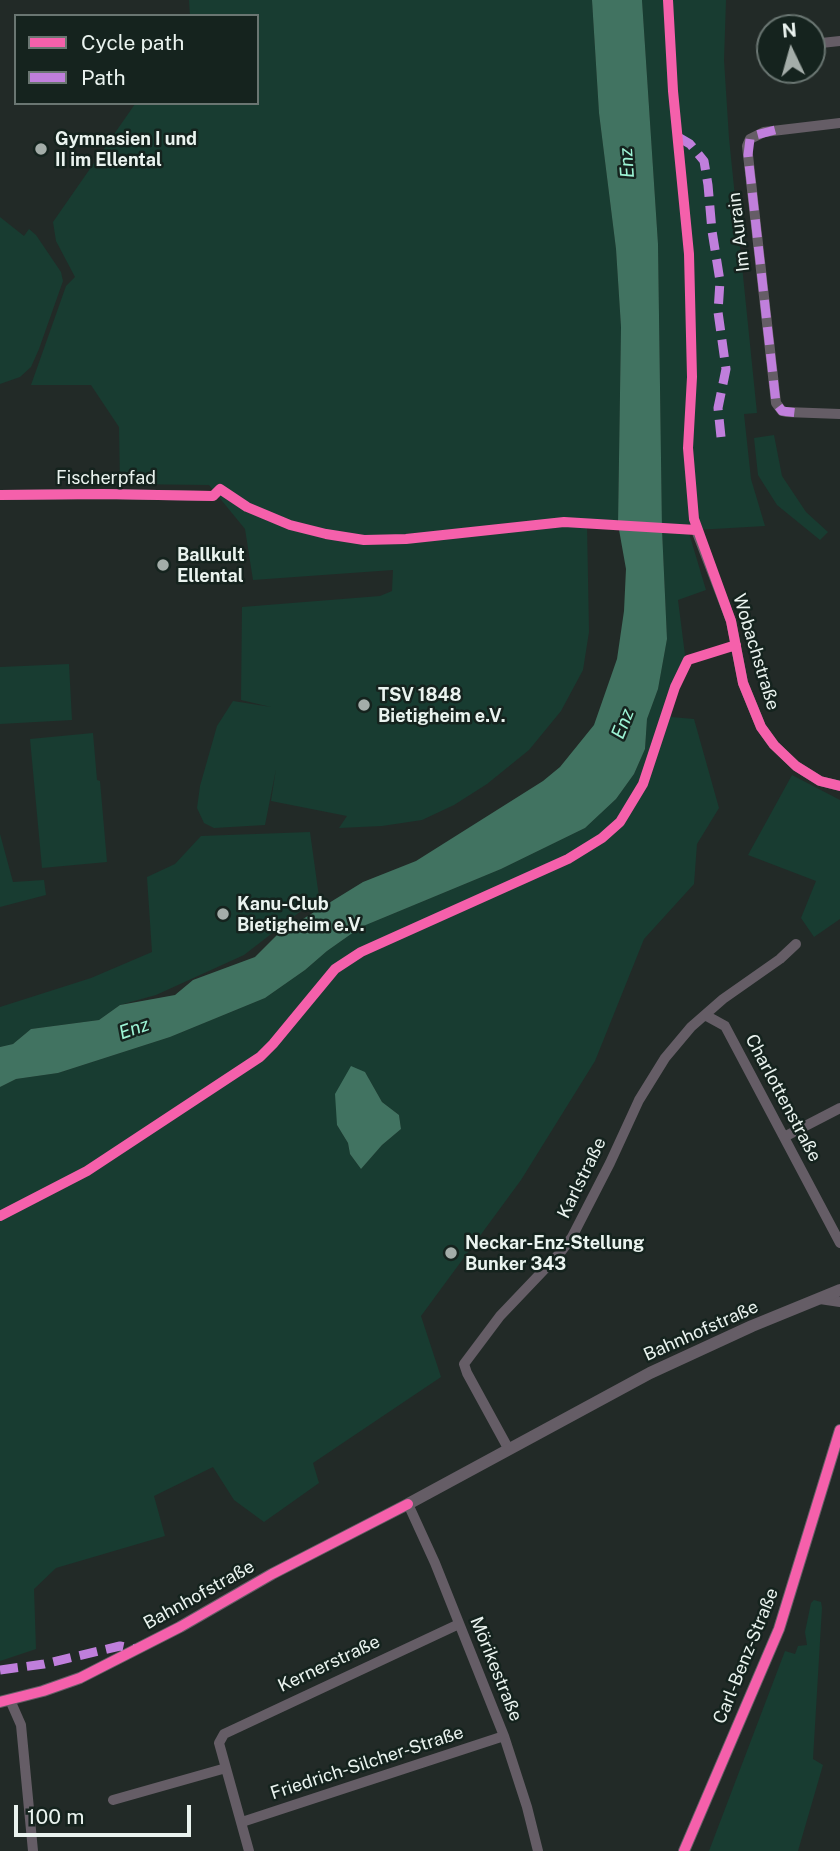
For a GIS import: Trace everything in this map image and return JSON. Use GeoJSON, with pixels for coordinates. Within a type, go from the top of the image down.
{"type":"FeatureCollection","features":[{"type":"Feature","properties":{"kind":"street","name":"Im Aurain"},"geometry":{"type":"LineString","coordinates":[[840,123],[764,132],[750,139],[747,146],[775,397],[782,411],[840,414]]}},
{"type":"Feature","properties":{"kind":"street","name":"Fischerpfad"},"geometry":{"type":"LineString","coordinates":[[0,495],[213,496]]}},
{"type":"Feature","properties":{"kind":"street","name":"Wobachstraße"},"geometry":{"type":"LineString","coordinates":[[696,530],[731,621],[743,683],[761,727],[774,745],[796,766],[820,781],[840,786]]}},
{"type":"Feature","properties":{"kind":"street","name":"Karlstraße"},"geometry":{"type":"LineString","coordinates":[[508,1448],[464,1364],[500,1316],[572,1237],[649,1081],[679,1041],[705,1015],[796,944]]}},
{"type":"Feature","properties":{"kind":"street","name":"Charlottenstraße"},"geometry":{"type":"LineString","coordinates":[[705,1015],[725,1026],[840,1243]]}},
{"type":"Feature","properties":{"kind":"street"},"geometry":{"type":"LineString","coordinates":[[784,1137],[840,1108]]}},
{"type":"Feature","properties":{"kind":"street","name":"Bahnhofstraße"},"geometry":{"type":"LineString","coordinates":[[5,1701],[80,1678],[180,1627],[272,1574],[650,1373],[752,1326],[840,1290]]}},
{"type":"Feature","properties":{"kind":"street"},"geometry":{"type":"LineString","coordinates":[[820,1299],[840,1302]]}},
{"type":"Feature","properties":{"kind":"street","name":"Carl-Benz-Straße"},"geometry":{"type":"LineString","coordinates":[[684,1851],[779,1629],[836,1454],[840,1430]]}},
{"type":"Feature","properties":{"kind":"street","name":"Mörikestraße"},"geometry":{"type":"LineString","coordinates":[[408,1504],[435,1563],[504,1736],[538,1851]]}},
{"type":"Feature","properties":{"kind":"street","name":"Kernerstraße"},"geometry":{"type":"LineString","coordinates":[[226,1768],[219,1743],[224,1734],[232,1728],[459,1624]]}},
{"type":"Feature","properties":{"kind":"street"},"geometry":{"type":"LineString","coordinates":[[5,1701],[21,1725],[33,1851]]}},
{"type":"Feature","properties":{"kind":"street","name":"Friedrich-Silcher-Straße"},"geometry":{"type":"LineString","coordinates":[[242,1822],[504,1736]]}},
{"type":"Feature","properties":{"kind":"street"},"geometry":{"type":"LineString","coordinates":[[113,1800],[226,1768],[249,1851]]}},
{"type":"Feature","properties":{"kind":"shaded area"},"geometry":{"type":"Polygon","coordinates":[[[189,0],[592,0],[599,113],[616,249],[621,327],[618,524],[587,524],[589,632],[583,670],[561,711],[529,750],[487,784],[454,805],[422,820],[382,826],[339,828],[347,816],[271,801],[276,769],[265,825],[214,828],[204,823],[197,808],[200,786],[217,726],[233,701],[271,707],[241,700],[242,607],[380,596],[392,591],[393,570],[253,580],[245,529],[209,485],[120,484],[119,427],[91,385],[31,385],[66,286],[75,277],[56,241],[53,222],[134,105],[259,105],[259,14],[190,14],[189,0]]]}},
{"type":"Feature","properties":{"kind":"shaded area"},"geometry":{"type":"Polygon","coordinates":[[[642,0],[726,0],[724,60],[729,138],[757,413],[744,414],[751,479],[765,526],[671,530],[689,533],[706,590],[678,600],[685,655],[671,717],[694,719],[719,808],[697,844],[694,884],[644,939],[595,1061],[521,1180],[421,1316],[441,1377],[313,1463],[319,1483],[264,1522],[234,1500],[213,1467],[154,1496],[165,1536],[56,1568],[34,1589],[36,1649],[0,1661],[0,1087],[16,1079],[58,1073],[170,1037],[265,998],[361,927],[501,869],[585,828],[616,799],[634,774],[645,749],[647,719],[658,689],[667,639],[662,529],[658,244],[642,0]],[[365,1072],[337,1125],[348,1143],[350,1154],[361,1169],[382,1145],[401,1129],[399,1115],[382,1102],[365,1072]]]}},
{"type":"Feature","properties":{"kind":"shaded area"},"geometry":{"type":"Polygon","coordinates":[[[0,217],[24,236],[29,229],[36,235],[61,272],[63,281],[31,367],[20,377],[0,384],[0,217]]]}},
{"type":"Feature","properties":{"kind":"shaded area"},"geometry":{"type":"Polygon","coordinates":[[[774,435],[782,476],[806,512],[828,532],[820,540],[777,505],[758,475],[754,438],[774,435]]]}},
{"type":"Feature","properties":{"kind":"shaded area"},"geometry":{"type":"Polygon","coordinates":[[[69,664],[72,720],[0,724],[0,667],[69,664]]]}},
{"type":"Feature","properties":{"kind":"shaded area"},"geometry":{"type":"Polygon","coordinates":[[[93,733],[107,862],[42,868],[30,739],[93,733]]]}},
{"type":"Feature","properties":{"kind":"shaded area"},"geometry":{"type":"Polygon","coordinates":[[[792,775],[840,800],[840,919],[814,937],[801,918],[816,881],[748,855],[792,775]]]}},
{"type":"Feature","properties":{"kind":"shaded area","name":"Kanu-Club Bietigheim e.V."},"geometry":{"type":"Polygon","coordinates":[[[310,832],[319,897],[244,955],[156,995],[120,1005],[99,1020],[31,1029],[13,1044],[0,1047],[0,1007],[91,978],[152,952],[147,877],[175,864],[201,836],[310,832]]]}},
{"type":"Feature","properties":{"kind":"shaded area"},"geometry":{"type":"Polygon","coordinates":[[[0,834],[13,882],[44,880],[46,895],[0,907],[0,834]]]}},
{"type":"Feature","properties":{"kind":"shaded area"},"geometry":{"type":"Polygon","coordinates":[[[814,1600],[821,1602],[822,1608],[813,1759],[823,1765],[798,1851],[709,1851],[785,1651],[795,1654],[798,1646],[807,1645],[805,1632],[814,1600]]]}},
{"type":"Feature","properties":{"kind":"water","name":"Enz"},"geometry":{"type":"Polygon","coordinates":[[[592,0],[642,0],[658,244],[662,529],[667,639],[658,689],[647,719],[645,749],[634,774],[616,799],[585,828],[501,869],[361,927],[265,998],[170,1037],[58,1073],[16,1079],[0,1087],[0,1047],[13,1044],[31,1029],[99,1020],[120,1005],[175,995],[193,980],[255,957],[277,935],[363,882],[416,861],[543,781],[560,767],[594,725],[617,659],[624,611],[626,569],[618,524],[621,327],[616,249],[599,113],[592,0]]]}},
{"type":"Feature","properties":{"kind":"water"},"geometry":{"type":"Polygon","coordinates":[[[351,1066],[365,1072],[382,1102],[399,1115],[401,1129],[382,1145],[361,1169],[350,1154],[348,1143],[337,1125],[335,1094],[351,1066]]]}},
{"type":"Feature","properties":{"kind":"marked path"},"geometry":{"type":"LineString","coordinates":[[775,130],[750,139],[748,155],[776,403],[782,411],[799,413]]}},
{"type":"Feature","properties":{"kind":"marked path"},"geometry":{"type":"LineString","coordinates":[[678,137],[690,144],[704,161],[708,185],[720,281],[718,312],[726,369],[718,408],[721,437]]}},
{"type":"Feature","properties":{"kind":"marked path"},"geometry":{"type":"LineString","coordinates":[[0,1670],[44,1664],[120,1646],[134,1649]]}},
{"type":"Feature","properties":{"kind":"cycle path"},"geometry":{"type":"LineString","coordinates":[[668,0],[673,91],[689,254],[692,377],[688,448],[694,519],[731,621],[743,683],[761,727],[774,745],[796,766],[820,781],[840,786]]}},
{"type":"Feature","properties":{"kind":"cycle path"},"geometry":{"type":"LineString","coordinates":[[0,495],[213,496],[220,489],[247,507],[290,525],[364,540],[406,539],[564,522],[696,530]]}},
{"type":"Feature","properties":{"kind":"cycle path"},"geometry":{"type":"LineString","coordinates":[[0,1216],[87,1171],[260,1057],[335,969],[361,952],[568,859],[602,838],[620,822],[643,784],[675,687],[688,660],[736,645]]}},
{"type":"Feature","properties":{"kind":"cycle path"},"geometry":{"type":"LineString","coordinates":[[684,1851],[779,1629],[840,1430]]}},
{"type":"Feature","properties":{"kind":"cycle path"},"geometry":{"type":"LineString","coordinates":[[0,1702],[80,1678],[408,1504]]}},
{"type":"Feature","properties":{"kind":"place","name":"Gymnasien I und II im Ellental"},"geometry":{"type":"Point","coordinates":[41,149]}},
{"type":"Feature","properties":{"kind":"place","name":"Ballkult Ellental"},"geometry":{"type":"Point","coordinates":[163,565]}},
{"type":"Feature","properties":{"kind":"place","name":"TSV 1848 Bietigheim e.V."},"geometry":{"type":"Point","coordinates":[364,705]}},
{"type":"Feature","properties":{"kind":"place","name":"Kanu-Club Bietigheim e.V."},"geometry":{"type":"Point","coordinates":[223,914]}},
{"type":"Feature","properties":{"kind":"place","name":"Neckar-Enz-Stellung Bunker 343"},"geometry":{"type":"Point","coordinates":[451,1253]}}]}
